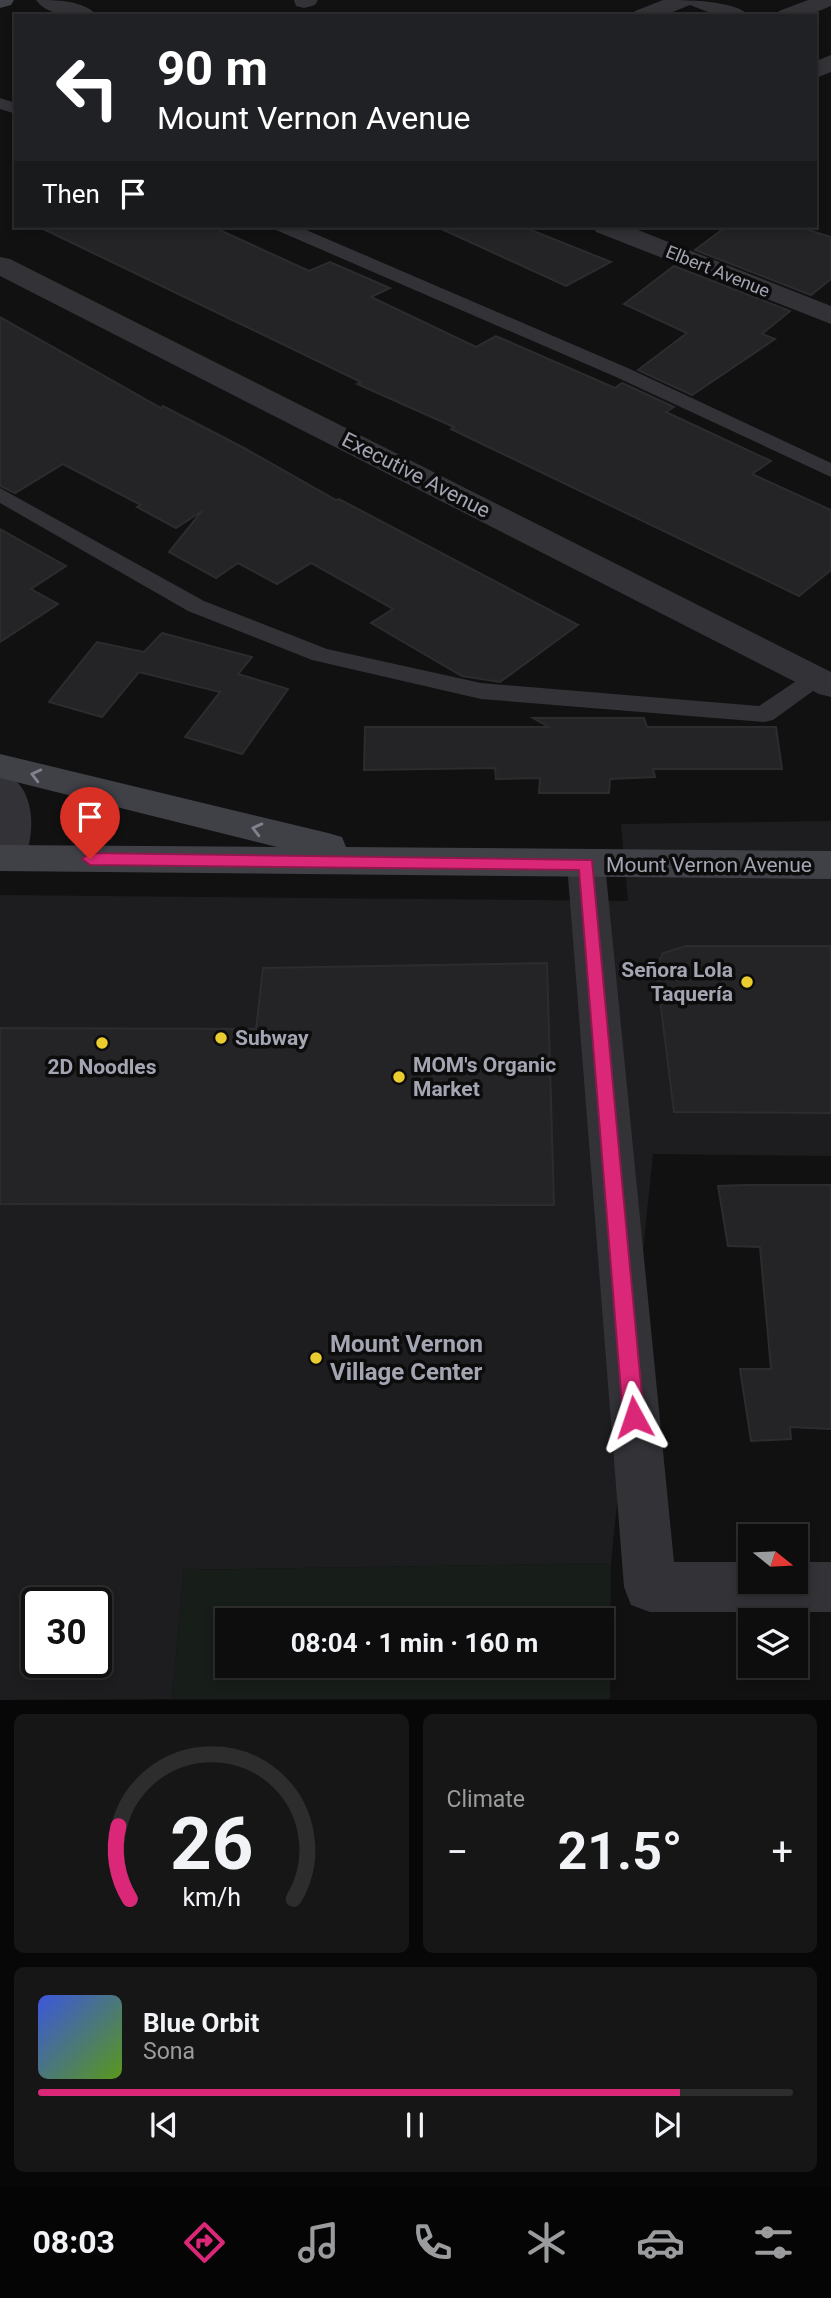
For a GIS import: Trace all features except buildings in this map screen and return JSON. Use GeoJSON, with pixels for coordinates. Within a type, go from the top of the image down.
{"type":"FeatureCollection","features":[{"type":"Feature","properties":{"kind":"main road"},"geometry":{"type":"LineString","coordinates":[[0,765],[395,862]]}},
{"type":"Feature","properties":{"kind":"main road","name":"Mount Vernon Avenue"},"geometry":{"type":"LineString","coordinates":[[3,858],[824,864]]}},
{"type":"Feature","properties":{"kind":"street"},"geometry":{"type":"LineString","coordinates":[[47,0],[82,14]]}},
{"type":"Feature","properties":{"kind":"street"},"geometry":{"type":"LineString","coordinates":[[648,14],[682,0]]}},
{"type":"Feature","properties":{"kind":"street"},"geometry":{"type":"LineString","coordinates":[[697,0],[734,14]]}},
{"type":"Feature","properties":{"kind":"street"},"geometry":{"type":"LineString","coordinates":[[792,14],[827,0]]}},
{"type":"Feature","properties":{"kind":"street","name":"Elbert Avenue"},"geometry":{"type":"LineString","coordinates":[[610,228],[831,316]]}},
{"type":"Feature","properties":{"kind":"street","name":"Executive Avenue"},"geometry":{"type":"LineString","coordinates":[[0,265],[823,682]]}},
{"type":"Feature","properties":{"kind":"street"},"geometry":{"type":"LineString","coordinates":[[0,785],[8,795],[14,818],[3,858]]}},
{"type":"Feature","properties":{"kind":"street"},"geometry":{"type":"LineString","coordinates":[[586,864],[650,1587],[831,1587]]}},
{"type":"Feature","properties":{"kind":"lane"},"geometry":{"type":"LineString","coordinates":[[287,228],[623,373],[831,471]]}},
{"type":"Feature","properties":{"kind":"lane"},"geometry":{"type":"LineString","coordinates":[[0,494],[196,606],[320,655],[481,691],[764,714],[823,682]]}},
{"type":"Feature","properties":{"kind":"shaded area","name":"Mount Vernon Village Center"},"geometry":{"type":"Polygon","coordinates":[[[831,821],[831,1156],[653,1154],[611,1563],[184,1570],[172,1699],[0,1700],[0,895],[628,901],[621,824],[831,821]]]}},
{"type":"Feature","properties":{"kind":"shaded area"},"geometry":{"type":"Polygon","coordinates":[[[611,1563],[611,1608],[215,1608],[215,1678],[610,1678],[610,1699],[172,1699],[184,1570],[611,1563]]]}},
{"type":"Feature","properties":{"kind":"place","name":"Señora Lola Taquería"},"geometry":{"type":"Point","coordinates":[747,982]}},
{"type":"Feature","properties":{"kind":"place","name":"Subway"},"geometry":{"type":"Point","coordinates":[221,1038]}},
{"type":"Feature","properties":{"kind":"place","name":"2D Noodles"},"geometry":{"type":"Point","coordinates":[102,1043]}},
{"type":"Feature","properties":{"kind":"place","name":"MOM's Organic Market"},"geometry":{"type":"Point","coordinates":[399,1077]}},
{"type":"Feature","properties":{"kind":"place","name":"Mount Vernon Village Center"},"geometry":{"type":"Point","coordinates":[316,1358]}},
{"type":"Feature","properties":{"kind":"route"},"geometry":{"type":"LineString","coordinates":[[90,859],[586,864],[634,1417]]}}]}
